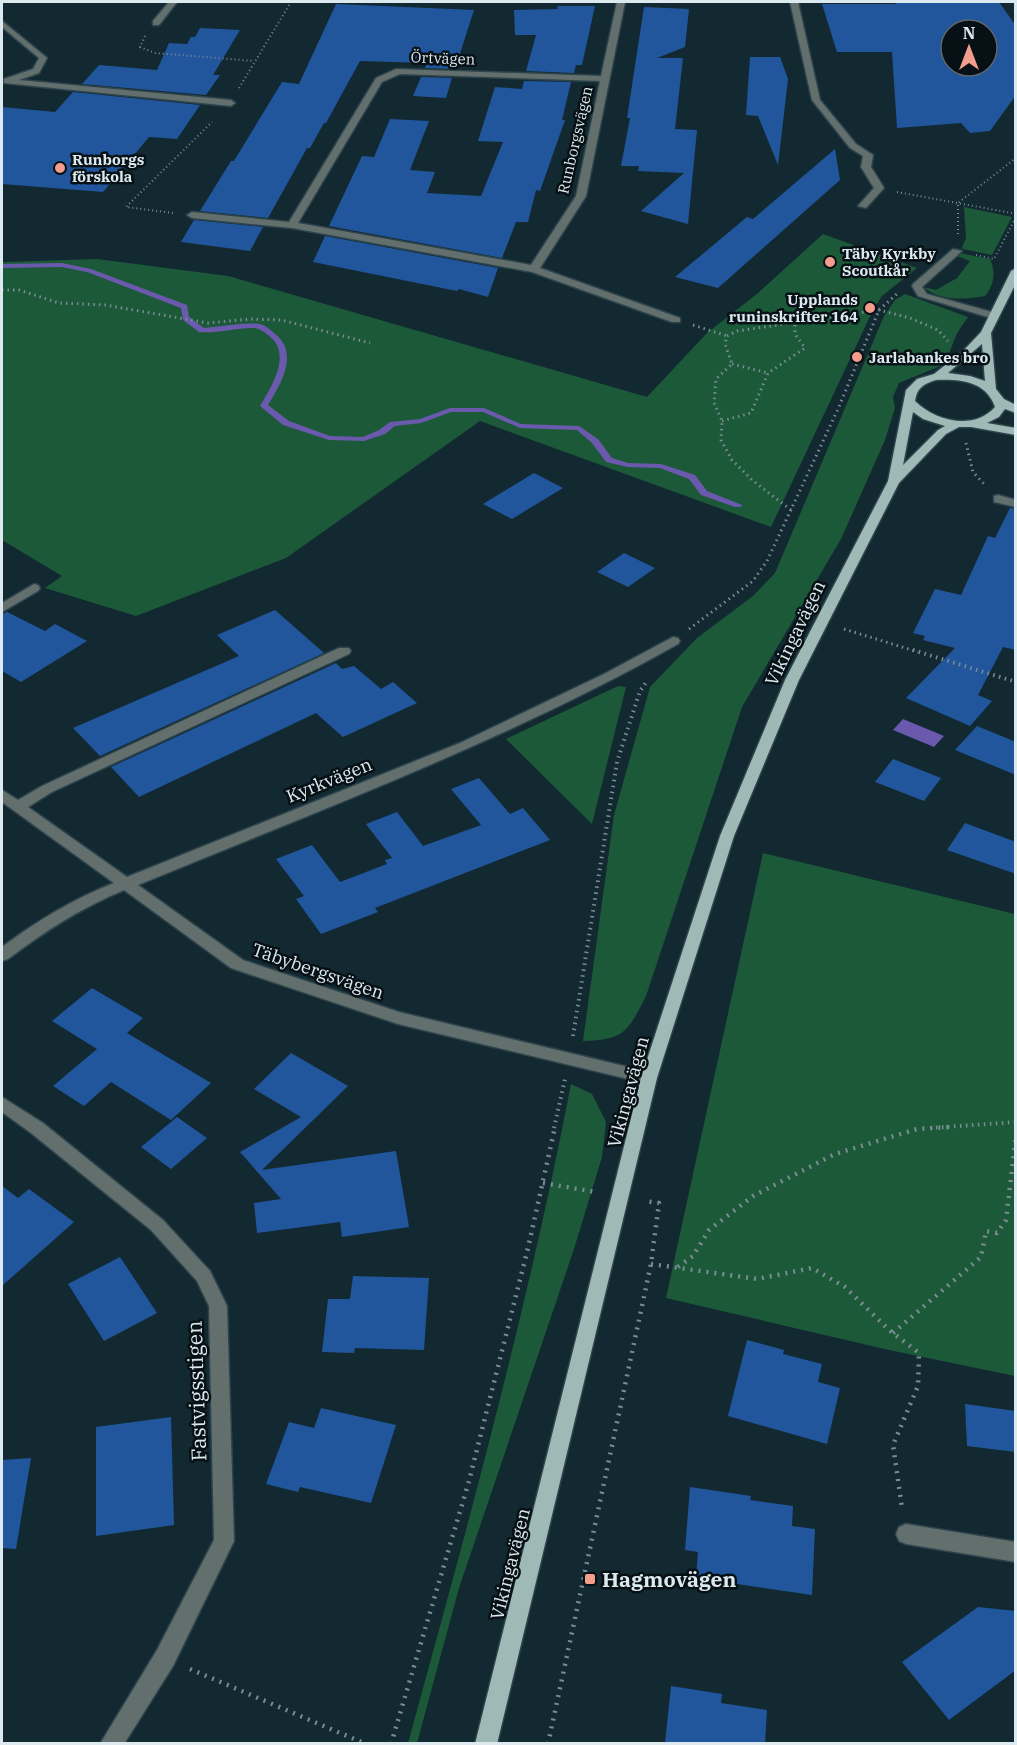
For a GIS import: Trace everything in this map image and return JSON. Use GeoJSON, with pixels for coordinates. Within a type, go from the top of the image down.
{"type":"FeatureCollection","features":[{"type":"Feature","properties":{"kind":"main road","name":"Vikingavägen"},"geometry":{"type":"LineString","coordinates":[[937,377],[968,352],[986,333],[1016,271]]}},
{"type":"Feature","properties":{"kind":"main road"},"geometry":{"type":"LineString","coordinates":[[986,333],[991,388],[1001,402],[1016,410]]}},
{"type":"Feature","properties":{"kind":"main road","name":"Vikingavägen"},"geometry":{"type":"LineString","coordinates":[[486,1743],[650,1078],[732,825],[792,680],[894,481],[909,402],[908,394],[912,387],[924,380],[937,377],[970,379],[991,388]]}},
{"type":"Feature","properties":{"kind":"main road","name":"Vikingavägen"},"geometry":{"type":"LineString","coordinates":[[909,402],[928,418],[963,423]]}},
{"type":"Feature","properties":{"kind":"main road","name":"Vikingavägen"},"geometry":{"type":"LineString","coordinates":[[894,481],[942,432],[963,423],[994,416],[1001,407],[1001,402]]}},
{"type":"Feature","properties":{"kind":"main road"},"geometry":{"type":"LineString","coordinates":[[963,423],[1016,432]]}},
{"type":"Feature","properties":{"kind":"street"},"geometry":{"type":"LineString","coordinates":[[156,23],[173,2]]}},
{"type":"Feature","properties":{"kind":"street","name":"Runborgsvägen"},"geometry":{"type":"LineString","coordinates":[[534,269],[581,196],[621,2]]}},
{"type":"Feature","properties":{"kind":"street"},"geometry":{"type":"LineString","coordinates":[[794,2],[816,100],[853,146],[868,155],[866,167],[879,188],[863,206]]}},
{"type":"Feature","properties":{"kind":"street"},"geometry":{"type":"LineString","coordinates":[[2,23],[43,58],[36,71],[4,82]]}},
{"type":"Feature","properties":{"kind":"street","name":"Örtvägen"},"geometry":{"type":"LineString","coordinates":[[292,225],[379,80],[399,71],[605,79]]}},
{"type":"Feature","properties":{"kind":"street"},"geometry":{"type":"LineString","coordinates":[[4,82],[231,103]]}},
{"type":"Feature","properties":{"kind":"street"},"geometry":{"type":"LineString","coordinates":[[192,215],[292,225],[534,269],[676,320]]}},
{"type":"Feature","properties":{"kind":"street"},"geometry":{"type":"LineString","coordinates":[[957,251],[917,286],[923,296],[995,315]]}},
{"type":"Feature","properties":{"kind":"street"},"geometry":{"type":"LineString","coordinates":[[998,499],[1016,504]]}},
{"type":"Feature","properties":{"kind":"street"},"geometry":{"type":"LineString","coordinates":[[2,608],[34,588]]}},
{"type":"Feature","properties":{"kind":"street","name":"Kyrkvägen"},"geometry":{"type":"LineString","coordinates":[[2,955],[40,927],[86,900],[465,746],[609,677],[673,641]]}},
{"type":"Feature","properties":{"kind":"street"},"geometry":{"type":"LineString","coordinates":[[18,806],[46,789],[344,651]]}},
{"type":"Feature","properties":{"kind":"street","name":"Täbybergsvägen"},"geometry":{"type":"LineString","coordinates":[[2,795],[237,964],[398,1018],[650,1078]]}},
{"type":"Feature","properties":{"kind":"street","name":"Fastvigsstigen"},"geometry":{"type":"LineString","coordinates":[[2,1104],[37,1128],[157,1226],[204,1276],[218,1305],[224,1540],[165,1658],[111,1743]]}},
{"type":"Feature","properties":{"kind":"street"},"geometry":{"type":"LineString","coordinates":[[906,1534],[1016,1552]]}},
{"type":"Feature","properties":{"kind":"path"},"geometry":{"type":"LineString","coordinates":[[192,215],[126,207],[231,103],[291,2]]}},
{"type":"Feature","properties":{"kind":"path"},"geometry":{"type":"LineString","coordinates":[[156,23],[142,39],[140,47],[154,53],[255,61]]}},
{"type":"Feature","properties":{"kind":"path"},"geometry":{"type":"LineString","coordinates":[[879,188],[1012,213]]}},
{"type":"Feature","properties":{"kind":"path"},"geometry":{"type":"LineString","coordinates":[[957,251],[994,259],[1016,217]]}},
{"type":"Feature","properties":{"kind":"path"},"geometry":{"type":"LineString","coordinates":[[2,290],[19,290],[43,296],[58,303],[105,305],[207,322],[250,319],[281,320],[370,343]]}},
{"type":"Feature","properties":{"kind":"path"},"geometry":{"type":"LineString","coordinates":[[676,320],[727,336],[737,331],[879,310],[910,318],[938,330],[949,344],[968,352]]}},
{"type":"Feature","properties":{"kind":"path"},"geometry":{"type":"LineString","coordinates":[[391,1743],[470,1480],[528,1248],[569,1059],[616,762],[640,692],[673,641],[753,581],[767,561],[838,410],[879,310]]}},
{"type":"Feature","properties":{"kind":"path"},"geometry":{"type":"LineString","coordinates":[[722,421],[751,413],[768,373],[805,348],[795,334],[795,322]]}},
{"type":"Feature","properties":{"kind":"path"},"geometry":{"type":"LineString","coordinates":[[727,336],[725,344],[732,364]]}},
{"type":"Feature","properties":{"kind":"path"},"geometry":{"type":"LineString","coordinates":[[732,364],[716,380],[714,403],[722,421],[721,440],[732,460],[752,480],[791,510]]}},
{"type":"Feature","properties":{"kind":"path"},"geometry":{"type":"LineString","coordinates":[[732,364],[768,373]]}},
{"type":"Feature","properties":{"kind":"path"},"geometry":{"type":"LineString","coordinates":[[964,436],[973,472],[998,499]]}},
{"type":"Feature","properties":{"kind":"path"},"geometry":{"type":"LineString","coordinates":[[837,626],[1016,682]]}},
{"type":"Feature","properties":{"kind":"path"},"geometry":{"type":"LineString","coordinates":[[678,1268],[693,1256],[709,1230],[753,1196],[835,1154],[917,1128],[1016,1122]]}},
{"type":"Feature","properties":{"kind":"path"},"geometry":{"type":"LineString","coordinates":[[893,1333],[981,1257],[986,1231],[997,1233],[1006,1220],[1016,1136]]}},
{"type":"Feature","properties":{"kind":"path"},"geometry":{"type":"LineString","coordinates":[[548,1743],[651,1264],[659,1203]]}},
{"type":"Feature","properties":{"kind":"path"},"geometry":{"type":"LineString","coordinates":[[651,1264],[757,1279],[812,1268],[845,1287],[893,1333],[919,1353],[918,1386],[893,1445],[906,1534]]}},
{"type":"Feature","properties":{"kind":"path"},"geometry":{"type":"LineString","coordinates":[[165,1658],[366,1743]]}},
{"type":"Feature","properties":{"kind":"green space"},"geometry":{"type":"Polygon","coordinates":[[[964,207],[1012,217],[992,255],[963,249],[966,238],[964,207]]]}},
{"type":"Feature","properties":{"kind":"green space"},"geometry":{"type":"Polygon","coordinates":[[[823,234],[917,268],[882,296],[873,310],[771,527],[480,421],[286,558],[136,616],[45,588],[62,576],[2,540],[2,262],[97,259],[228,276],[647,397],[707,333],[758,293],[823,234]]]}},
{"type":"Feature","properties":{"kind":"green space"},"geometry":{"type":"Polygon","coordinates":[[[959,253],[990,259],[993,278],[985,296],[945,297],[923,287],[936,290],[957,278],[970,261],[957,256],[959,253]]]}},
{"type":"Feature","properties":{"kind":"green space"},"geometry":{"type":"Polygon","coordinates":[[[905,294],[968,317],[957,333],[946,361],[938,367],[899,383],[893,397],[895,408],[885,440],[841,539],[742,707],[646,996],[640,1008],[629,1025],[617,1036],[583,1041],[614,815],[650,687],[697,638],[753,596],[775,573],[884,316],[895,300],[905,294]]]}},
{"type":"Feature","properties":{"kind":"green space"},"geometry":{"type":"Polygon","coordinates":[[[618,686],[626,687],[592,824],[506,739],[618,686]]]}},
{"type":"Feature","properties":{"kind":"green space"},"geometry":{"type":"Polygon","coordinates":[[[763,853],[1015,914],[1015,1376],[889,1350],[666,1298],[763,853]]]}},
{"type":"Feature","properties":{"kind":"green space"},"geometry":{"type":"Polygon","coordinates":[[[571,1084],[592,1094],[606,1122],[602,1157],[574,1249],[459,1588],[417,1743],[408,1743],[475,1497],[516,1333],[571,1084]]]}},
{"type":"Feature","properties":{"kind":"shaded area"},"geometry":{"type":"Polygon","coordinates":[[[903,719],[944,736],[934,747],[893,730],[903,719]]]}},
{"type":"Feature","properties":{"kind":"building"},"geometry":{"type":"Polygon","coordinates":[[[999,2],[1016,26],[1016,95],[990,131],[970,133],[961,123],[897,128],[892,52],[837,52],[822,4],[999,2]]]}},
{"type":"Feature","properties":{"kind":"building"},"geometry":{"type":"Polygon","coordinates":[[[336,4],[474,10],[455,69],[425,68],[427,63],[360,61],[326,123],[310,148],[307,148],[268,218],[200,211],[231,161],[234,161],[282,82],[299,84],[336,4]]]}},
{"type":"Feature","properties":{"kind":"building"},"geometry":{"type":"Polygon","coordinates":[[[557,6],[595,6],[582,65],[576,65],[574,73],[526,71],[536,35],[515,35],[514,10],[558,9],[557,6]]]}},
{"type":"Feature","properties":{"kind":"building"},"geometry":{"type":"Polygon","coordinates":[[[644,7],[689,9],[685,47],[657,58],[683,58],[675,129],[697,130],[688,224],[641,211],[684,173],[638,171],[639,166],[621,166],[630,118],[627,118],[644,7]]]}},
{"type":"Feature","properties":{"kind":"building"},"geometry":{"type":"Polygon","coordinates":[[[200,28],[240,30],[213,75],[220,75],[206,95],[82,84],[99,65],[157,70],[169,43],[187,44],[200,28]]]}},
{"type":"Feature","properties":{"kind":"building"},"geometry":{"type":"Polygon","coordinates":[[[750,57],[780,57],[788,79],[778,165],[758,116],[746,115],[750,57]]]}},
{"type":"Feature","properties":{"kind":"building"},"geometry":{"type":"Polygon","coordinates":[[[421,77],[452,78],[446,98],[413,96],[421,77]]]}},
{"type":"Feature","properties":{"kind":"building"},"geometry":{"type":"Polygon","coordinates":[[[524,81],[571,82],[562,120],[565,120],[540,191],[536,190],[528,222],[516,222],[502,258],[329,226],[362,156],[374,157],[390,119],[429,121],[410,170],[435,172],[427,193],[481,196],[503,142],[478,141],[495,87],[522,89],[524,81]]]}},
{"type":"Feature","properties":{"kind":"building"},"geometry":{"type":"Polygon","coordinates":[[[73,92],[200,105],[177,139],[149,137],[103,192],[2,184],[2,107],[55,112],[73,92]]]}},
{"type":"Feature","properties":{"kind":"building"},"geometry":{"type":"Polygon","coordinates":[[[835,149],[840,180],[718,288],[675,277],[747,217],[753,219],[835,149]]]}},
{"type":"Feature","properties":{"kind":"building"},"geometry":{"type":"Polygon","coordinates":[[[194,220],[263,227],[250,251],[181,242],[194,220]]]}},
{"type":"Feature","properties":{"kind":"building"},"geometry":{"type":"Polygon","coordinates":[[[325,236],[498,268],[488,297],[459,289],[457,291],[313,262],[325,236]]]}},
{"type":"Feature","properties":{"kind":"building"},"geometry":{"type":"Polygon","coordinates":[[[534,473],[563,488],[512,519],[483,504],[534,473]]]}},
{"type":"Feature","properties":{"kind":"building"},"geometry":{"type":"Polygon","coordinates":[[[1010,508],[1016,509],[1016,650],[1003,647],[978,695],[992,701],[970,726],[906,698],[955,648],[923,640],[925,636],[913,633],[935,589],[961,595],[988,536],[995,538],[1010,508]]]}},
{"type":"Feature","properties":{"kind":"building"},"geometry":{"type":"Polygon","coordinates":[[[624,553],[655,568],[628,587],[597,572],[624,553]]]}},
{"type":"Feature","properties":{"kind":"building"},"geometry":{"type":"Polygon","coordinates":[[[275,610],[324,653],[100,756],[73,728],[239,656],[217,635],[275,610]]]}},
{"type":"Feature","properties":{"kind":"building"},"geometry":{"type":"Polygon","coordinates":[[[7,612],[45,631],[55,624],[87,641],[21,682],[2,671],[2,614],[7,612]]]}},
{"type":"Feature","properties":{"kind":"building"},"geometry":{"type":"Polygon","coordinates":[[[336,663],[342,669],[354,666],[381,689],[393,682],[417,703],[343,737],[316,713],[139,797],[111,767],[336,663]]]}},
{"type":"Feature","properties":{"kind":"building"},"geometry":{"type":"Polygon","coordinates":[[[977,726],[1016,742],[1016,775],[955,750],[977,726]]]}},
{"type":"Feature","properties":{"kind":"building"},"geometry":{"type":"Polygon","coordinates":[[[893,759],[941,778],[924,801],[875,782],[893,759]]]}},
{"type":"Feature","properties":{"kind":"building"},"geometry":{"type":"Polygon","coordinates":[[[479,778],[510,814],[523,808],[550,840],[375,908],[378,912],[321,934],[296,899],[304,896],[276,859],[312,845],[340,882],[387,864],[385,860],[392,858],[366,824],[397,812],[423,846],[481,825],[451,789],[479,778]]]}},
{"type":"Feature","properties":{"kind":"building"},"geometry":{"type":"Polygon","coordinates":[[[965,823],[1016,842],[1016,874],[947,850],[965,823]]]}},
{"type":"Feature","properties":{"kind":"building"},"geometry":{"type":"Polygon","coordinates":[[[92,988],[143,1018],[127,1033],[211,1083],[171,1120],[111,1082],[84,1106],[53,1086],[97,1049],[52,1021],[92,988]]]}},
{"type":"Feature","properties":{"kind":"building"},"geometry":{"type":"Polygon","coordinates":[[[291,1053],[348,1086],[262,1170],[396,1151],[409,1227],[342,1237],[340,1222],[257,1233],[254,1203],[281,1199],[240,1152],[301,1117],[254,1089],[291,1053]]]}},
{"type":"Feature","properties":{"kind":"building"},"geometry":{"type":"Polygon","coordinates":[[[177,1117],[207,1138],[171,1169],[141,1147],[177,1117]]]}},
{"type":"Feature","properties":{"kind":"building"},"geometry":{"type":"Polygon","coordinates":[[[2,1186],[18,1198],[29,1189],[74,1222],[2,1286],[2,1186]]]}},
{"type":"Feature","properties":{"kind":"building"},"geometry":{"type":"Polygon","coordinates":[[[120,1257],[157,1313],[104,1341],[68,1284],[120,1257]]]}},
{"type":"Feature","properties":{"kind":"building"},"geometry":{"type":"Polygon","coordinates":[[[353,1276],[429,1278],[424,1350],[355,1348],[354,1353],[322,1352],[328,1299],[350,1299],[353,1276]]]}},
{"type":"Feature","properties":{"kind":"building"},"geometry":{"type":"Polygon","coordinates":[[[747,1340],[784,1350],[783,1354],[822,1364],[818,1382],[840,1388],[827,1444],[728,1416],[747,1340]]]}},
{"type":"Feature","properties":{"kind":"building"},"geometry":{"type":"Polygon","coordinates":[[[965,1404],[1016,1411],[1016,1452],[967,1446],[965,1404]]]}},
{"type":"Feature","properties":{"kind":"building"},"geometry":{"type":"Polygon","coordinates":[[[321,1408],[396,1425],[371,1503],[300,1487],[298,1492],[266,1484],[289,1422],[314,1428],[321,1408]]]}},
{"type":"Feature","properties":{"kind":"building"},"geometry":{"type":"Polygon","coordinates":[[[171,1417],[174,1525],[96,1536],[96,1427],[171,1417]]]}},
{"type":"Feature","properties":{"kind":"building"},"geometry":{"type":"Polygon","coordinates":[[[31,1458],[16,1549],[2,1548],[2,1460],[31,1458]]]}},
{"type":"Feature","properties":{"kind":"building"},"geometry":{"type":"Polygon","coordinates":[[[690,1487],[751,1496],[750,1500],[793,1506],[792,1526],[815,1529],[812,1595],[696,1578],[698,1552],[685,1550],[690,1487]]]}},
{"type":"Feature","properties":{"kind":"building"},"geometry":{"type":"Polygon","coordinates":[[[978,1607],[1016,1611],[1016,1670],[949,1720],[902,1662],[978,1607]]]}},
{"type":"Feature","properties":{"kind":"building"},"geometry":{"type":"Polygon","coordinates":[[[671,1686],[722,1694],[721,1703],[767,1710],[765,1743],[665,1743],[671,1686]]]}},
{"type":"Feature","properties":{"kind":"waterway"},"geometry":{"type":"LineString","coordinates":[[2,266],[62,265],[89,270],[184,307],[186,318],[202,330],[259,326],[278,340],[283,357],[280,374],[264,406],[286,423],[329,438],[364,439],[382,432],[393,424],[421,421],[450,410],[484,410],[520,426],[579,428],[595,441],[609,460],[628,465],[661,466],[692,477],[704,493],[738,505]]}},
{"type":"Feature","properties":{"kind":"place","name":"Runborgs förskola"},"geometry":{"type":"Point","coordinates":[60,168]}},
{"type":"Feature","properties":{"kind":"place","name":"Täby Kyrkby Scoutkår"},"geometry":{"type":"Point","coordinates":[830,262]}},
{"type":"Feature","properties":{"kind":"place","name":"Upplands runinskrifter 164"},"geometry":{"type":"Point","coordinates":[870,308]}},
{"type":"Feature","properties":{"kind":"place","name":"Jarlabankes bro"},"geometry":{"type":"Point","coordinates":[857,357]}},
{"type":"Feature","properties":{"kind":"place","name":"Hagmovägen"},"geometry":{"type":"Point","coordinates":[590,1579]}}]}
